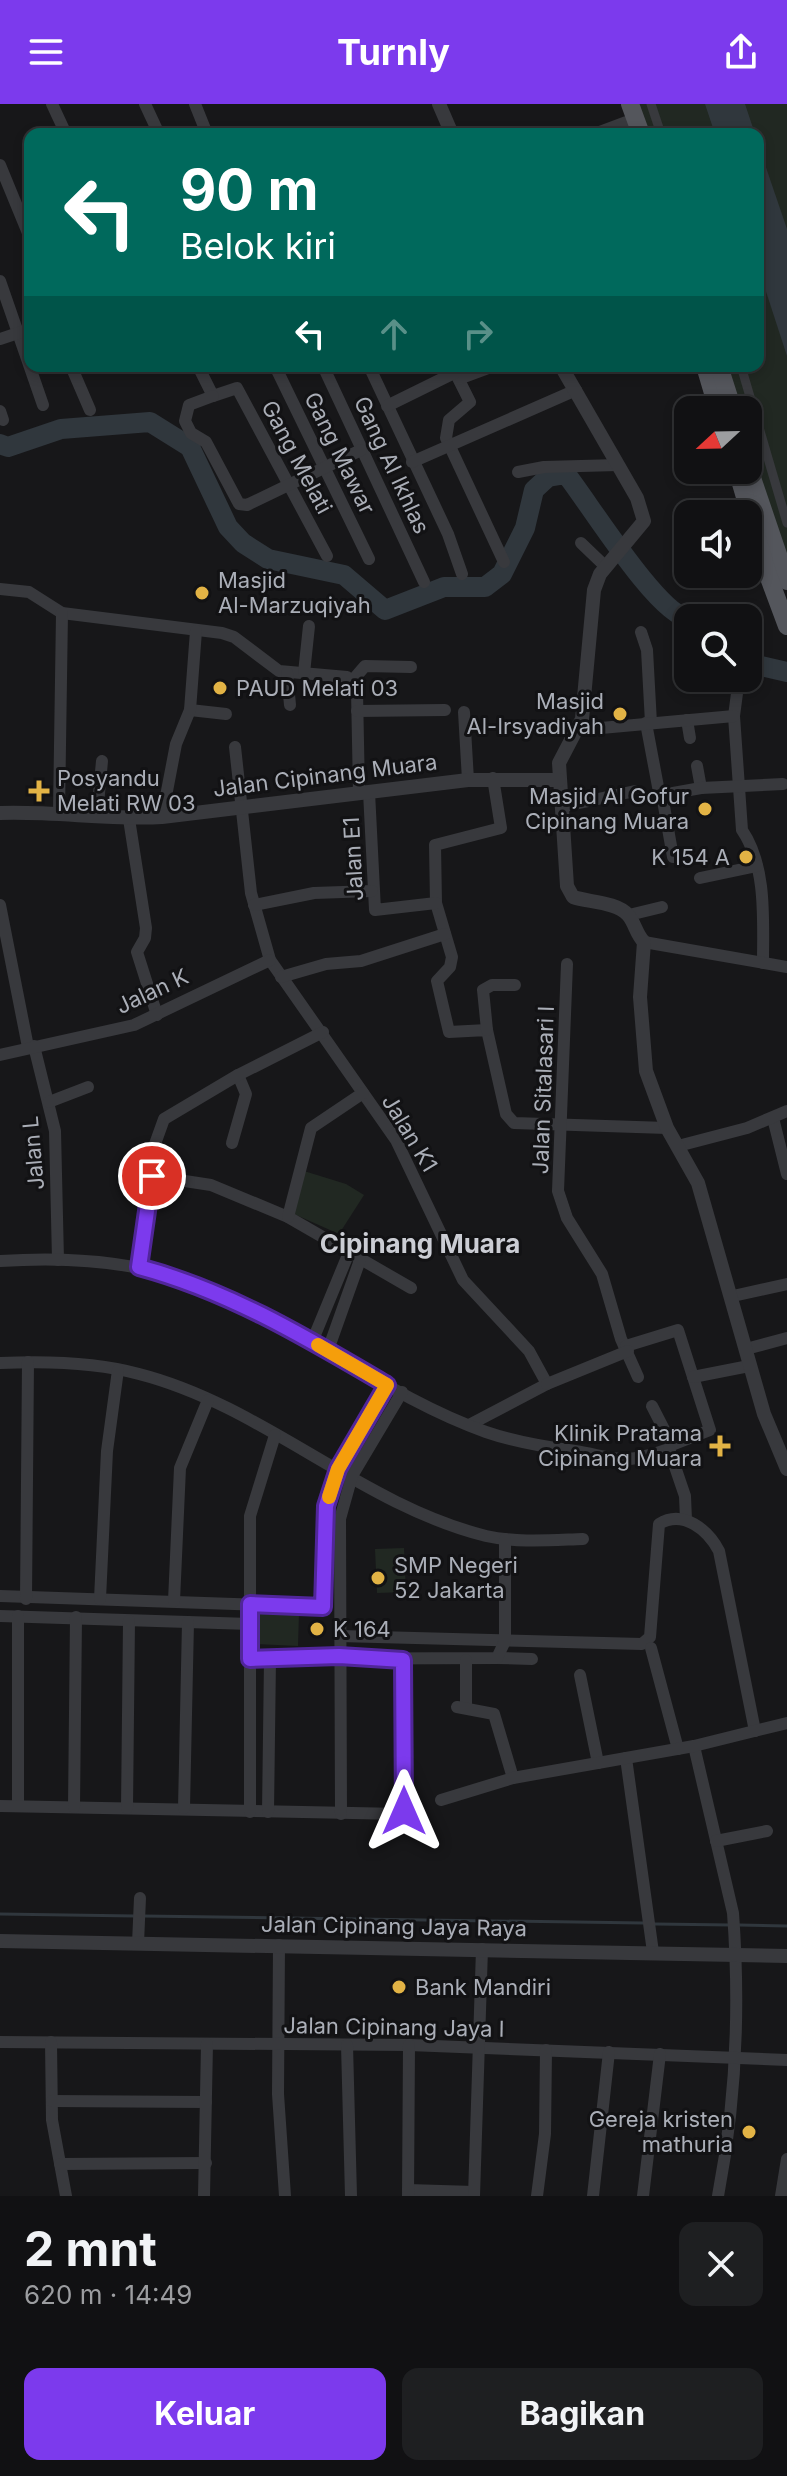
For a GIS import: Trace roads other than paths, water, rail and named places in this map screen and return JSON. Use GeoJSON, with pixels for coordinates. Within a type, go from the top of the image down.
{"type":"FeatureCollection","features":[{"type":"Feature","properties":{"kind":"main road"},"geometry":{"type":"LineString","coordinates":[[707,372],[714,396]]}},
{"type":"Feature","properties":{"kind":"main road"},"geometry":{"type":"LineString","coordinates":[[721,372],[729,396]]}},
{"type":"Feature","properties":{"kind":"main road"},"geometry":{"type":"LineString","coordinates":[[741,484],[768,575],[787,626]]}},
{"type":"Feature","properties":{"kind":"main road"},"geometry":{"type":"LineString","coordinates":[[754,484],[785,572]]}},
{"type":"Feature","properties":{"kind":"street"},"geometry":{"type":"LineString","coordinates":[[52,104],[63,128]]}},
{"type":"Feature","properties":{"kind":"street"},"geometry":{"type":"LineString","coordinates":[[145,104],[156,128]]}},
{"type":"Feature","properties":{"kind":"street"},"geometry":{"type":"LineString","coordinates":[[195,104],[205,128]]}},
{"type":"Feature","properties":{"kind":"street"},"geometry":{"type":"LineString","coordinates":[[439,104],[449,128]]}},
{"type":"Feature","properties":{"kind":"street"},"geometry":{"type":"LineString","coordinates":[[651,104],[659,128]]}},
{"type":"Feature","properties":{"kind":"street"},"geometry":{"type":"LineString","coordinates":[[605,128],[627,116]]}},
{"type":"Feature","properties":{"kind":"street"},"geometry":{"type":"LineString","coordinates":[[0,165],[24,223]]}},
{"type":"Feature","properties":{"kind":"street"},"geometry":{"type":"LineString","coordinates":[[0,281],[24,331],[0,339]]}},
{"type":"Feature","properties":{"kind":"street"},"geometry":{"type":"LineString","coordinates":[[35,372],[43,405]]}},
{"type":"Feature","properties":{"kind":"street"},"geometry":{"type":"LineString","coordinates":[[74,372],[90,410]]}},
{"type":"Feature","properties":{"kind":"street"},"geometry":{"type":"LineString","coordinates":[[201,372],[213,396],[189,405],[185,421],[191,433],[206,442],[236,500],[247,505],[361,450]]}},
{"type":"Feature","properties":{"kind":"street","name":"Gang Mawar"},"geometry":{"type":"LineString","coordinates":[[278,372],[369,559]]}},
{"type":"Feature","properties":{"kind":"street","name":"Gang Al Ikhlas"},"geometry":{"type":"LineString","coordinates":[[326,372],[424,582]]}},
{"type":"Feature","properties":{"kind":"street"},"geometry":{"type":"LineString","coordinates":[[372,372],[448,534],[462,574]]}},
{"type":"Feature","properties":{"kind":"street"},"geometry":{"type":"LineString","coordinates":[[387,406],[456,372],[470,402],[445,428],[450,448],[504,562]]}},
{"type":"Feature","properties":{"kind":"street"},"geometry":{"type":"LineString","coordinates":[[565,372],[642,510],[644,521],[597,581],[590,617],[579,730],[559,763],[570,892],[587,901],[619,908],[629,915],[636,933],[644,942],[685,952],[787,967]]}},
{"type":"Feature","properties":{"kind":"street"},"geometry":{"type":"LineString","coordinates":[[743,372],[787,523]]}},
{"type":"Feature","properties":{"kind":"street","name":"Gang Melati"},"geometry":{"type":"LineString","coordinates":[[213,396],[237,388],[327,556]]}},
{"type":"Feature","properties":{"kind":"street"},"geometry":{"type":"LineString","coordinates":[[412,462],[450,448],[576,390]]}},
{"type":"Feature","properties":{"kind":"street"},"geometry":{"type":"LineString","coordinates":[[518,472],[544,467],[618,465]]}},
{"type":"Feature","properties":{"kind":"street"},"geometry":{"type":"LineString","coordinates":[[581,543],[608,565]]}},
{"type":"Feature","properties":{"kind":"street"},"geometry":{"type":"LineString","coordinates":[[0,589],[29,592],[62,613],[234,637],[279,671],[287,673],[340,675],[352,681],[365,666],[411,667]]}},
{"type":"Feature","properties":{"kind":"street"},"geometry":{"type":"LineString","coordinates":[[59,812],[62,613]]}},
{"type":"Feature","properties":{"kind":"street"},"geometry":{"type":"LineString","coordinates":[[304,673],[309,626]]}},
{"type":"Feature","properties":{"kind":"street"},"geometry":{"type":"LineString","coordinates":[[162,817],[176,744],[190,710],[196,631]]}},
{"type":"Feature","properties":{"kind":"street"},"geometry":{"type":"LineString","coordinates":[[641,632],[647,650],[649,723],[659,792]]}},
{"type":"Feature","properties":{"kind":"street"},"geometry":{"type":"LineString","coordinates":[[287,673],[290,705]]}},
{"type":"Feature","properties":{"kind":"street","name":"Jalan E1"},"geometry":{"type":"LineString","coordinates":[[352,681],[373,906],[380,911],[436,903]]}},
{"type":"Feature","properties":{"kind":"street"},"geometry":{"type":"LineString","coordinates":[[737,692],[734,716],[742,830],[752,844],[757,866],[763,911],[763,963]]}},
{"type":"Feature","properties":{"kind":"street"},"geometry":{"type":"LineString","coordinates":[[190,710],[226,714]]}},
{"type":"Feature","properties":{"kind":"street"},"geometry":{"type":"LineString","coordinates":[[357,711],[445,710]]}},
{"type":"Feature","properties":{"kind":"street"},"geometry":{"type":"LineString","coordinates":[[464,712],[468,780]]}},
{"type":"Feature","properties":{"kind":"street"},"geometry":{"type":"LineString","coordinates":[[579,730],[734,716]]}},
{"type":"Feature","properties":{"kind":"street"},"geometry":{"type":"LineString","coordinates":[[687,720],[690,738]]}},
{"type":"Feature","properties":{"kind":"street","name":"Jalan K1"},"geometry":{"type":"LineString","coordinates":[[235,747],[254,905],[270,960],[323,1032],[410,1167],[463,1280],[529,1351],[547,1384]]}},
{"type":"Feature","properties":{"kind":"street"},"geometry":{"type":"LineString","coordinates":[[97,815],[102,761]]}},
{"type":"Feature","properties":{"kind":"street"},"geometry":{"type":"LineString","coordinates":[[697,766],[701,788]]}},
{"type":"Feature","properties":{"kind":"street"},"geometry":{"type":"LineString","coordinates":[[488,1035],[449,1032],[437,981],[451,964],[436,903],[435,845],[501,828],[493,778]]}},
{"type":"Feature","properties":{"kind":"street","name":"Jalan Cipinang Muara"},"geometry":{"type":"LineString","coordinates":[[0,813],[59,812],[129,819],[468,780],[559,780]]}},
{"type":"Feature","properties":{"kind":"street"},"geometry":{"type":"LineString","coordinates":[[673,857],[662,795],[701,788],[783,784]]}},
{"type":"Feature","properties":{"kind":"street"},"geometry":{"type":"LineString","coordinates":[[561,807],[635,791]]}},
{"type":"Feature","properties":{"kind":"street"},"geometry":{"type":"LineString","coordinates":[[129,819],[146,928],[137,952],[157,1015]]}},
{"type":"Feature","properties":{"kind":"street"},"geometry":{"type":"LineString","coordinates":[[700,878],[757,866]]}},
{"type":"Feature","properties":{"kind":"street"},"geometry":{"type":"LineString","coordinates":[[254,905],[314,893],[372,891]]}},
{"type":"Feature","properties":{"kind":"street","name":"Jalan L"},"geometry":{"type":"LineString","coordinates":[[0,905],[31,1046],[49,1102],[57,1144],[58,1260]]}},
{"type":"Feature","properties":{"kind":"street"},"geometry":{"type":"LineString","coordinates":[[629,915],[662,907]]}},
{"type":"Feature","properties":{"kind":"street"},"geometry":{"type":"LineString","coordinates":[[281,977],[326,964],[361,961],[445,934]]}},
{"type":"Feature","properties":{"kind":"street"},"geometry":{"type":"LineString","coordinates":[[644,942],[640,997],[646,1071],[667,1128],[698,1183],[733,1296],[749,1366],[783,1450],[787,1469]]}},
{"type":"Feature","properties":{"kind":"street","name":"Jalan K"},"geometry":{"type":"LineString","coordinates":[[0,1055],[122,1029],[157,1015],[222,979],[270,960]]}},
{"type":"Feature","properties":{"kind":"street","name":"Jalan Sitalasari I"},"geometry":{"type":"LineString","coordinates":[[567,964],[558,1191],[562,1205],[602,1274],[638,1377]]}},
{"type":"Feature","properties":{"kind":"street"},"geometry":{"type":"LineString","coordinates":[[515,985],[492,985],[483,990],[488,1035],[509,1120],[667,1128]]}},
{"type":"Feature","properties":{"kind":"street"},"geometry":{"type":"LineString","coordinates":[[139,1267],[158,1129],[164,1119],[238,1075],[323,1032]]}},
{"type":"Feature","properties":{"kind":"street"},"geometry":{"type":"LineString","coordinates":[[232,1143],[246,1094],[238,1075]]}},
{"type":"Feature","properties":{"kind":"street"},"geometry":{"type":"LineString","coordinates":[[49,1102],[88,1087]]}},
{"type":"Feature","properties":{"kind":"street"},"geometry":{"type":"LineString","coordinates":[[288,1217],[311,1128],[363,1093]]}},
{"type":"Feature","properties":{"kind":"street"},"geometry":{"type":"LineString","coordinates":[[678,1146],[787,1111]]}},
{"type":"Feature","properties":{"kind":"street"},"geometry":{"type":"LineString","coordinates":[[773,1118],[787,1174]]}},
{"type":"Feature","properties":{"kind":"street"},"geometry":{"type":"LineString","coordinates":[[152,1176],[211,1185],[288,1217],[360,1255],[328,1350]]}},
{"type":"Feature","properties":{"kind":"street"},"geometry":{"type":"LineString","coordinates":[[312,1342],[350,1250]]}},
{"type":"Feature","properties":{"kind":"street"},"geometry":{"type":"LineString","coordinates":[[0,1261],[58,1260],[139,1267],[213,1291],[328,1350],[387,1385],[469,1425],[511,1440],[623,1462],[671,1447],[710,1430],[678,1330],[547,1384],[469,1425]]}},
{"type":"Feature","properties":{"kind":"street"},"geometry":{"type":"LineString","coordinates":[[360,1260],[411,1288]]}},
{"type":"Feature","properties":{"kind":"street"},"geometry":{"type":"LineString","coordinates":[[733,1296],[787,1284]]}},
{"type":"Feature","properties":{"kind":"street"},"geometry":{"type":"LineString","coordinates":[[746,1349],[787,1338]]}},
{"type":"Feature","properties":{"kind":"street"},"geometry":{"type":"LineString","coordinates":[[0,1363],[28,1362],[141,1374],[208,1400],[423,1515],[505,1539],[583,1539]]}},
{"type":"Feature","properties":{"kind":"street"},"geometry":{"type":"LineString","coordinates":[[26,1599],[28,1362]]}},
{"type":"Feature","properties":{"kind":"street"},"geometry":{"type":"LineString","coordinates":[[693,1377],[749,1366]]}},
{"type":"Feature","properties":{"kind":"street"},"geometry":{"type":"LineString","coordinates":[[100,1599],[107,1451],[118,1370]]}},
{"type":"Feature","properties":{"kind":"street"},"geometry":{"type":"LineString","coordinates":[[323,1607],[326,1506],[338,1469],[387,1385]]}},
{"type":"Feature","properties":{"kind":"street"},"geometry":{"type":"LineString","coordinates":[[341,1814],[340,1519],[352,1476],[402,1392]]}},
{"type":"Feature","properties":{"kind":"street"},"geometry":{"type":"LineString","coordinates":[[174,1601],[180,1468],[208,1400]]}},
{"type":"Feature","properties":{"kind":"street"},"geometry":{"type":"LineString","coordinates":[[652,1406],[671,1447],[685,1496],[686,1520]]}},
{"type":"Feature","properties":{"kind":"street"},"geometry":{"type":"LineString","coordinates":[[250,1812],[250,1516],[275,1435]]}},
{"type":"Feature","properties":{"kind":"street"},"geometry":{"type":"LineString","coordinates":[[339,1636],[647,1642],[653,1614],[659,1524],[686,1520],[711,1535],[719,1551],[755,1731]]}},
{"type":"Feature","properties":{"kind":"street"},"geometry":{"type":"LineString","coordinates":[[497,1658],[505,1641],[505,1539]]}},
{"type":"Feature","properties":{"kind":"street"},"geometry":{"type":"LineString","coordinates":[[0,1596],[339,1609]]}},
{"type":"Feature","properties":{"kind":"street"},"geometry":{"type":"LineString","coordinates":[[0,1616],[250,1624]]}},
{"type":"Feature","properties":{"kind":"street"},"geometry":{"type":"LineString","coordinates":[[18,1616],[18,1806]]}},
{"type":"Feature","properties":{"kind":"street"},"geometry":{"type":"LineString","coordinates":[[74,1807],[76,1617]]}},
{"type":"Feature","properties":{"kind":"street"},"geometry":{"type":"LineString","coordinates":[[127,1808],[129,1621]]}},
{"type":"Feature","properties":{"kind":"street"},"geometry":{"type":"LineString","coordinates":[[184,1808],[188,1622]]}},
{"type":"Feature","properties":{"kind":"street"},"geometry":{"type":"LineString","coordinates":[[651,1648],[678,1749]]}},
{"type":"Feature","properties":{"kind":"street"},"geometry":{"type":"LineString","coordinates":[[250,1659],[339,1656],[403,1660],[532,1659]]}},
{"type":"Feature","properties":{"kind":"street"},"geometry":{"type":"LineString","coordinates":[[268,1812],[270,1659]]}},
{"type":"Feature","properties":{"kind":"street"},"geometry":{"type":"LineString","coordinates":[[0,1806],[341,1814],[403,1812],[403,1660]]}},
{"type":"Feature","properties":{"kind":"street"},"geometry":{"type":"LineString","coordinates":[[466,1660],[461,1707],[488,1711],[498,1720],[513,1778]]}},
{"type":"Feature","properties":{"kind":"street"},"geometry":{"type":"LineString","coordinates":[[580,1675],[598,1763]]}},
{"type":"Feature","properties":{"kind":"street"},"geometry":{"type":"LineString","coordinates":[[441,1800],[513,1778],[694,1746],[787,1723]]}},
{"type":"Feature","properties":{"kind":"street"},"geometry":{"type":"LineString","coordinates":[[694,1746],[733,1913],[735,1935],[736,2058],[718,2196]]}},
{"type":"Feature","properties":{"kind":"street"},"geometry":{"type":"LineString","coordinates":[[626,1758],[653,1952]]}},
{"type":"Feature","properties":{"kind":"street"},"geometry":{"type":"LineString","coordinates":[[716,1841],[767,1831]]}},
{"type":"Feature","properties":{"kind":"street"},"geometry":{"type":"LineString","coordinates":[[138,1943],[140,1909]]}},
{"type":"Feature","properties":{"kind":"street","name":"Jalan Cipinang Jaya Raya"},"geometry":{"type":"LineString","coordinates":[[0,1941],[787,1956]]}},
{"type":"Feature","properties":{"kind":"street"},"geometry":{"type":"LineString","coordinates":[[279,1945],[278,2045],[285,2196]]}},
{"type":"Feature","properties":{"kind":"street"},"geometry":{"type":"LineString","coordinates":[[409,2045],[408,2193],[474,2194],[482,1949]]}},
{"type":"Feature","properties":{"kind":"street","name":"Jalan Cipinang Jaya I"},"geometry":{"type":"LineString","coordinates":[[0,2042],[409,2045],[787,2060]]}},
{"type":"Feature","properties":{"kind":"street"},"geometry":{"type":"LineString","coordinates":[[51,2042],[52,2101],[66,2196]]}},
{"type":"Feature","properties":{"kind":"street"},"geometry":{"type":"LineString","coordinates":[[204,2196],[207,2044]]}},
{"type":"Feature","properties":{"kind":"street"},"geometry":{"type":"LineString","coordinates":[[347,2045],[351,2196]]}},
{"type":"Feature","properties":{"kind":"street"},"geometry":{"type":"LineString","coordinates":[[537,2196],[545,2134],[546,2050]]}},
{"type":"Feature","properties":{"kind":"street"},"geometry":{"type":"LineString","coordinates":[[593,2196],[609,2052]]}},
{"type":"Feature","properties":{"kind":"street"},"geometry":{"type":"LineString","coordinates":[[643,2196],[660,2054]]}},
{"type":"Feature","properties":{"kind":"street"},"geometry":{"type":"LineString","coordinates":[[52,2101],[206,2102]]}},
{"type":"Feature","properties":{"kind":"street"},"geometry":{"type":"LineString","coordinates":[[781,2196],[787,2159]]}},
{"type":"Feature","properties":{"kind":"street"},"geometry":{"type":"LineString","coordinates":[[60,2164],[206,2163]]}},
{"type":"Feature","properties":{"kind":"waterway"},"geometry":{"type":"LineString","coordinates":[[0,444],[8,447],[61,429],[150,422],[190,447],[228,527],[243,543],[268,559],[344,575],[385,610],[444,587],[485,587],[502,574],[525,528],[534,490],[548,477],[566,474],[642,579],[674,611]]}},
{"type":"Feature","properties":{"kind":"waterway"},"geometry":{"type":"LineString","coordinates":[[762,666],[787,672]]}},
{"type":"Feature","properties":{"kind":"waterway"},"geometry":{"type":"LineString","coordinates":[[0,1914],[135,1916]]}},
{"type":"Feature","properties":{"kind":"waterway"},"geometry":{"type":"LineString","coordinates":[[143,1916],[643,1923]]}},
{"type":"Feature","properties":{"kind":"waterway"},"geometry":{"type":"LineString","coordinates":[[655,1924],[731,1925]]}},
{"type":"Feature","properties":{"kind":"waterway"},"geometry":{"type":"LineString","coordinates":[[739,1925],[787,1926]]}},
{"type":"Feature","properties":{"kind":"place","name":"Masjid Al-Marzuqiyah"},"geometry":{"type":"Point","coordinates":[202,593]}},
{"type":"Feature","properties":{"kind":"place","name":"PAUD Melati 03"},"geometry":{"type":"Point","coordinates":[220,688]}},
{"type":"Feature","properties":{"kind":"place","name":"Masjid Al-Irsyadiyah"},"geometry":{"type":"Point","coordinates":[620,714]}},
{"type":"Feature","properties":{"kind":"place","name":"Posyandu Melati RW 03"},"geometry":{"type":"Point","coordinates":[39,791]}},
{"type":"Feature","properties":{"kind":"place","name":"Masjid Al Gofur Cipinang Muara"},"geometry":{"type":"Point","coordinates":[705,809]}},
{"type":"Feature","properties":{"kind":"place","name":"K 154 A"},"geometry":{"type":"Point","coordinates":[746,857]}},
{"type":"Feature","properties":{"kind":"place","name":"Klinik Pratama Cipinang Muara"},"geometry":{"type":"Point","coordinates":[720,1446]}},
{"type":"Feature","properties":{"kind":"place","name":"SMP Negeri 52 Jakarta"},"geometry":{"type":"Point","coordinates":[378,1578]}},
{"type":"Feature","properties":{"kind":"place","name":"K 164"},"geometry":{"type":"Point","coordinates":[317,1629]}},
{"type":"Feature","properties":{"kind":"place","name":"Bank Mandiri"},"geometry":{"type":"Point","coordinates":[399,1987]}},
{"type":"Feature","properties":{"kind":"place","name":"Gereja kristen mathuria"},"geometry":{"type":"Point","coordinates":[749,2132]}},
{"type":"Feature","properties":{"kind":"district","name":"Cipinang Muara"},"geometry":{"type":"Point","coordinates":[420,1244]}}]}
